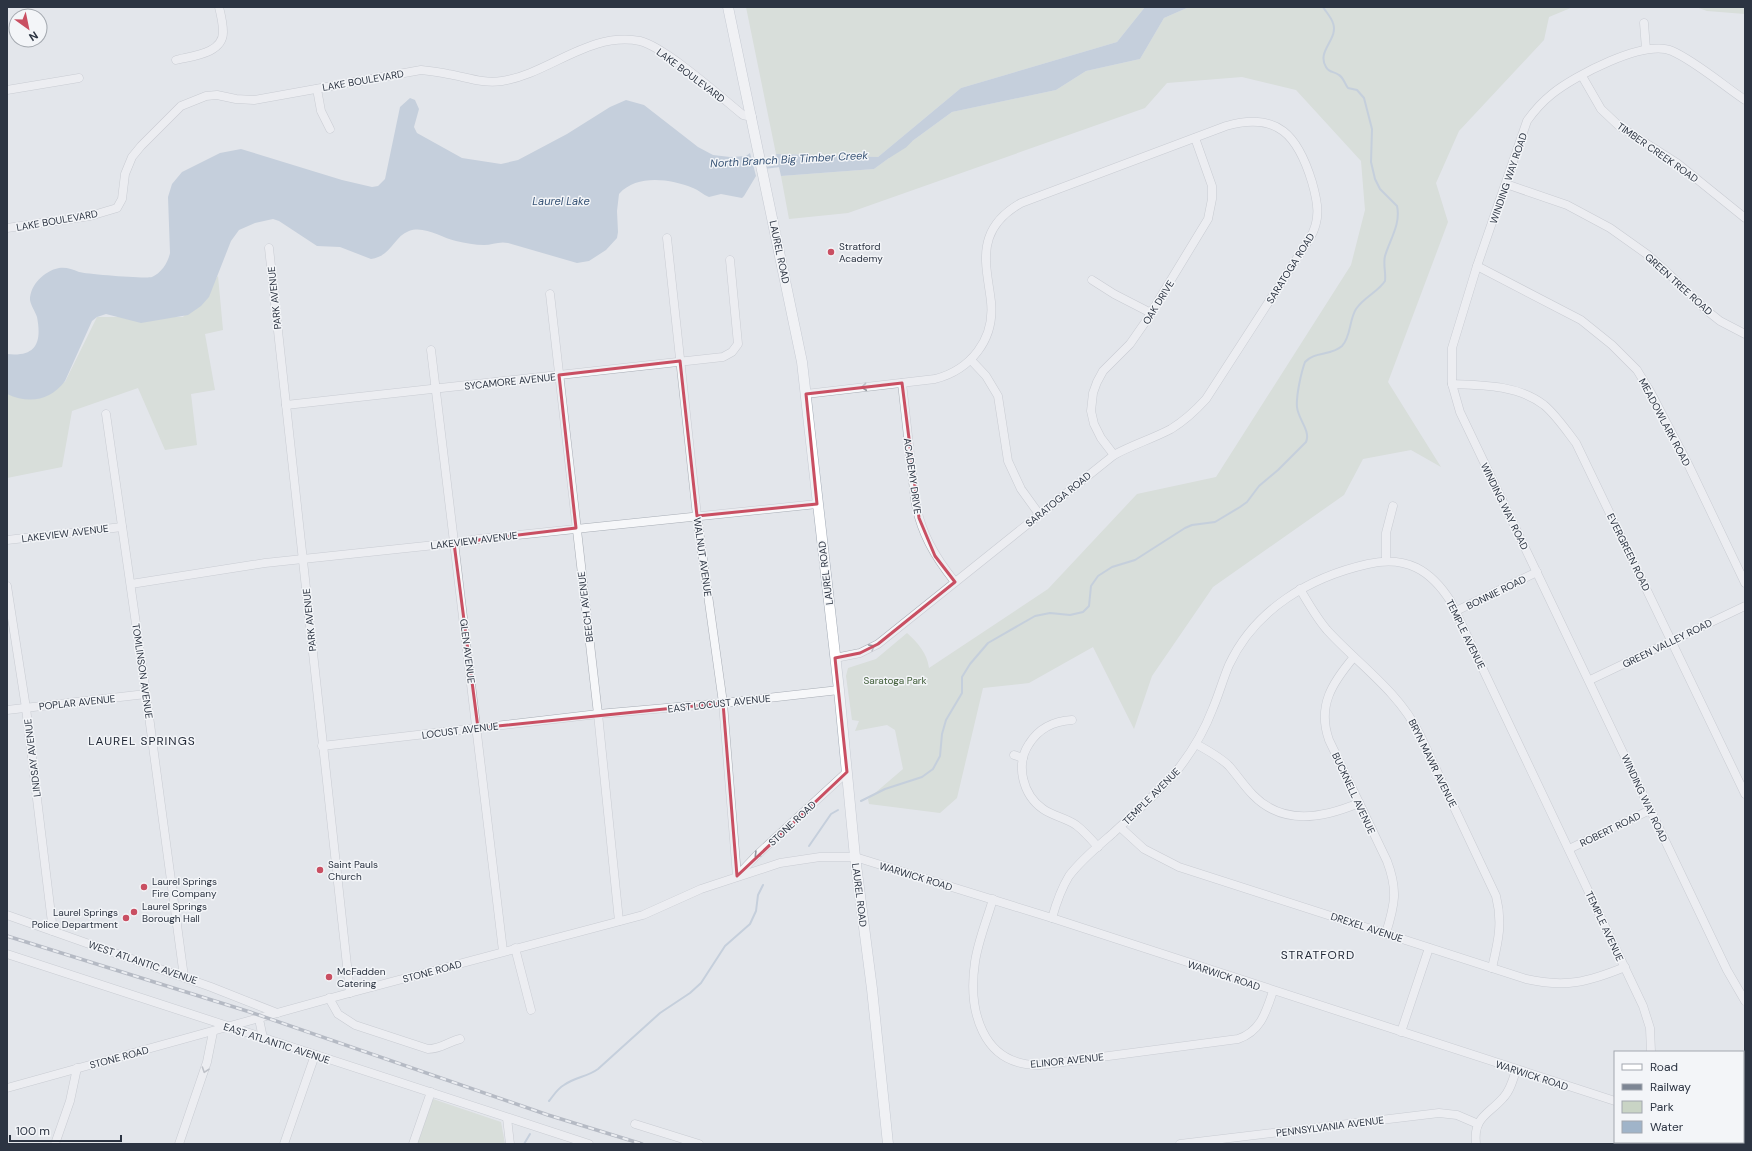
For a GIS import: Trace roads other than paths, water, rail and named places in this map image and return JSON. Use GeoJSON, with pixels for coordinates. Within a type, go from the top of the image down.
{"type":"FeatureCollection","features":[{"type":"Feature","properties":{"kind":"main road","name":"LAUREL ROAD"},"geometry":{"type":"LineString","coordinates":[[728,7],[800,352],[806,394],[817,504],[839,690],[855,857],[872,990],[888,1144]]}},
{"type":"Feature","properties":{"kind":"street"},"geometry":{"type":"LineString","coordinates":[[176,60],[202,54],[210,51],[218,45],[223,33],[219,7]]}},
{"type":"Feature","properties":{"kind":"street"},"geometry":{"type":"LineString","coordinates":[[1644,23],[1646,49]]}},
{"type":"Feature","properties":{"kind":"street","name":"LAKE BOULEVARD"},"geometry":{"type":"LineString","coordinates":[[7,228],[90,216],[117,208],[122,199],[125,174],[132,157],[181,106],[206,96],[217,95],[236,100],[254,100],[421,70],[485,82],[502,82],[539,69],[573,52],[600,43],[620,40],[640,41],[655,48],[681,66],[743,115],[752,117]]}},
{"type":"Feature","properties":{"kind":"street","name":"WINDING WAY ROAD"},"geometry":{"type":"LineString","coordinates":[[1745,100],[1671,51],[1658,48],[1646,49],[1622,56],[1582,76],[1552,94],[1534,110],[1527,121],[1477,266],[1452,348],[1452,384],[1460,412],[1590,680],[1650,810],[1727,970],[1745,1001]]}},
{"type":"Feature","properties":{"kind":"street","name":"TIMBER CREEK ROAD"},"geometry":{"type":"LineString","coordinates":[[1582,76],[1601,109],[1619,126],[1677,163],[1745,218]]}},
{"type":"Feature","properties":{"kind":"street"},"geometry":{"type":"LineString","coordinates":[[7,90],[79,78]]}},
{"type":"Feature","properties":{"kind":"street"},"geometry":{"type":"LineString","coordinates":[[317,89],[322,111],[330,130]]}},
{"type":"Feature","properties":{"kind":"street","name":"SARATOGA ROAD"},"geometry":{"type":"LineString","coordinates":[[806,394],[942,378],[958,370],[971,360],[983,342],[991,319],[991,303],[986,262],[988,239],[994,228],[1006,213],[1028,200],[1226,126],[1248,121],[1266,123],[1284,131],[1292,139],[1304,160],[1316,198],[1317,221],[1310,238],[1206,399],[1172,428],[1130,446],[1114,455],[878,644],[860,653],[835,658]]}},
{"type":"Feature","properties":{"kind":"street","name":"OAK DRIVE"},"geometry":{"type":"LineString","coordinates":[[1114,455],[1101,438],[1094,424],[1092,411],[1093,393],[1096,382],[1103,371],[1130,344],[1151,313],[1202,230],[1210,212],[1212,186],[1195,138]]}},
{"type":"Feature","properties":{"kind":"street","name":"GREEN TREE ROAD"},"geometry":{"type":"LineString","coordinates":[[1506,184],[1567,205],[1610,228],[1648,255],[1720,321],[1745,334]]}},
{"type":"Feature","properties":{"kind":"street","name":"WALNUT AVENUE"},"geometry":{"type":"LineString","coordinates":[[667,238],[697,516],[723,703],[738,876]]}},
{"type":"Feature","properties":{"kind":"street","name":"PARK AVENUE"},"geometry":{"type":"LineString","coordinates":[[269,248],[350,993]]}},
{"type":"Feature","properties":{"kind":"street","name":"SYCAMORE AVENUE"},"geometry":{"type":"LineString","coordinates":[[286,405],[722,357],[732,352],[738,344],[730,260]]}},
{"type":"Feature","properties":{"kind":"street","name":"MEADOWLARK ROAD"},"geometry":{"type":"LineString","coordinates":[[1477,266],[1581,320],[1612,345],[1636,370],[1651,393],[1688,464],[1745,583]]}},
{"type":"Feature","properties":{"kind":"street"},"geometry":{"type":"LineString","coordinates":[[1092,280],[1114,294],[1151,313]]}},
{"type":"Feature","properties":{"kind":"street","name":"BEECH AVENUE"},"geometry":{"type":"LineString","coordinates":[[550,294],[598,714],[619,921]]}},
{"type":"Feature","properties":{"kind":"street","name":"GLEN AVENUE"},"geometry":{"type":"LineString","coordinates":[[431,350],[478,728],[503,951]]}},
{"type":"Feature","properties":{"kind":"street"},"geometry":{"type":"LineString","coordinates":[[971,360],[986,376],[998,396],[1008,461],[1021,489],[1039,514]]}},
{"type":"Feature","properties":{"kind":"street","name":"ACADEMY DRIVE"},"geometry":{"type":"LineString","coordinates":[[902,383],[915,499],[919,518],[924,534],[935,556],[955,582]]}},
{"type":"Feature","properties":{"kind":"street","name":"EVERGREEN ROAD"},"geometry":{"type":"LineString","coordinates":[[1452,384],[1482,385],[1506,388],[1528,395],[1544,405],[1560,421],[1576,443],[1745,794]]}},
{"type":"Feature","properties":{"kind":"street","name":"TOMLINSON AVENUE"},"geometry":{"type":"LineString","coordinates":[[106,414],[131,584],[184,977]]}},
{"type":"Feature","properties":{"kind":"street","name":"LAKEVIEW AVENUE"},"geometry":{"type":"LineString","coordinates":[[131,584],[303,559],[576,528],[817,504]]}},
{"type":"Feature","properties":{"kind":"street"},"geometry":{"type":"LineString","coordinates":[[1386,561],[1387,527],[1393,506]]}},
{"type":"Feature","properties":{"kind":"street","name":"LAKEVIEW AVENUE"},"geometry":{"type":"LineString","coordinates":[[7,540],[122,527]]}},
{"type":"Feature","properties":{"kind":"street","name":"TEMPLE AVENUE"},"geometry":{"type":"LineString","coordinates":[[1052,918],[1061,891],[1069,877],[1078,866],[1163,786],[1196,744],[1213,709],[1229,666],[1241,644],[1264,618],[1283,600],[1300,589],[1343,570],[1386,561],[1408,564],[1427,574],[1442,588],[1456,611],[1625,967],[1649,1021],[1651,1051]]}},
{"type":"Feature","properties":{"kind":"street","name":"BONNIE ROAD"},"geometry":{"type":"LineString","coordinates":[[1456,611],[1537,572]]}},
{"type":"Feature","properties":{"kind":"street","name":"LINDSAY AVENUE"},"geometry":{"type":"LineString","coordinates":[[7,586],[26,708],[53,931]]}},
{"type":"Feature","properties":{"kind":"street","name":"BRYN MAWR AVENUE"},"geometry":{"type":"LineString","coordinates":[[1300,589],[1320,622],[1395,696],[1413,721],[1493,887],[1500,920],[1492,968]]}},
{"type":"Feature","properties":{"kind":"street","name":"GREEN VALLEY ROAD"},"geometry":{"type":"LineString","coordinates":[[1590,680],[1745,606]]}},
{"type":"Feature","properties":{"kind":"street","name":"BUCKNELL AVENUE"},"geometry":{"type":"LineString","coordinates":[[1354,657],[1338,676],[1327,698],[1325,717],[1326,732],[1387,861],[1393,878],[1395,900],[1386,933]]}},
{"type":"Feature","properties":{"kind":"street","name":"EAST LOCUST AVENUE"},"geometry":{"type":"LineString","coordinates":[[598,714],[723,703],[839,690]]}},
{"type":"Feature","properties":{"kind":"street","name":"POPLAR AVENUE"},"geometry":{"type":"LineString","coordinates":[[7,710],[146,694]]}},
{"type":"Feature","properties":{"kind":"street","name":"LOCUST AVENUE"},"geometry":{"type":"LineString","coordinates":[[322,746],[598,714]]}},
{"type":"Feature","properties":{"kind":"street"},"geometry":{"type":"LineString","coordinates":[[1072,720],[1058,721],[1044,728],[1031,740],[1023,758],[1024,781],[1027,790],[1034,801],[1044,810],[1076,825],[1098,847]]}},
{"type":"Feature","properties":{"kind":"street"},"geometry":{"type":"LineString","coordinates":[[1196,744],[1225,762],[1249,791],[1260,801],[1283,813],[1299,817],[1314,816],[1341,810],[1359,803]]}},
{"type":"Feature","properties":{"kind":"street"},"geometry":{"type":"LineString","coordinates":[[1014,755],[1023,758]]}},
{"type":"Feature","properties":{"kind":"street","name":"STONE ROAD"},"geometry":{"type":"LineString","coordinates":[[738,876],[757,855],[847,772]]}},
{"type":"Feature","properties":{"kind":"street","name":"ROBERT ROAD"},"geometry":{"type":"LineString","coordinates":[[1569,849],[1650,810]]}},
{"type":"Feature","properties":{"kind":"street","name":"DREXEL AVENUE"},"geometry":{"type":"LineString","coordinates":[[1120,827],[1144,849],[1179,867],[1526,979],[1555,984],[1580,982],[1625,967]]}},
{"type":"Feature","properties":{"kind":"street","name":"STONE ROAD"},"geometry":{"type":"LineString","coordinates":[[7,1088],[213,1032],[329,998],[643,915],[701,889],[780,863],[832,857]]}},
{"type":"Feature","properties":{"kind":"street","name":"WARWICK ROAD"},"geometry":{"type":"LineString","coordinates":[[832,857],[855,857],[993,899],[1614,1101]]}},
{"type":"Feature","properties":{"kind":"street","name":"ELINOR AVENUE"},"geometry":{"type":"LineString","coordinates":[[993,899],[975,961],[974,984],[977,1019],[983,1033],[992,1046],[1000,1053],[1016,1062],[1040,1065],[1238,1039],[1250,1033],[1259,1025],[1265,1015],[1273,991]]}},
{"type":"Feature","properties":{"kind":"street","name":"WEST ATLANTIC AVENUE"},"geometry":{"type":"LineString","coordinates":[[7,915],[184,977],[277,1013]]}},
{"type":"Feature","properties":{"kind":"street"},"geometry":{"type":"LineString","coordinates":[[515,948],[531,1010]]}},
{"type":"Feature","properties":{"kind":"street"},"geometry":{"type":"LineString","coordinates":[[1401,1032],[1429,948]]}},
{"type":"Feature","properties":{"kind":"street","name":"EAST ATLANTIC AVENUE"},"geometry":{"type":"LineString","coordinates":[[7,954],[589,1144]]}},
{"type":"Feature","properties":{"kind":"street"},"geometry":{"type":"LineString","coordinates":[[329,998],[338,1014],[355,1025],[428,1050],[438,1049],[460,1039]]}},
{"type":"Feature","properties":{"kind":"street"},"geometry":{"type":"LineString","coordinates":[[259,1018],[263,1038]]}},
{"type":"Feature","properties":{"kind":"street"},"geometry":{"type":"LineString","coordinates":[[179,1144],[207,1062],[213,1032]]}},
{"type":"Feature","properties":{"kind":"street"},"geometry":{"type":"LineString","coordinates":[[284,1144],[315,1055]]}},
{"type":"Feature","properties":{"kind":"street"},"geometry":{"type":"LineString","coordinates":[[55,1144],[70,1101],[78,1068]]}},
{"type":"Feature","properties":{"kind":"street"},"geometry":{"type":"LineString","coordinates":[[1476,1144],[1478,1124],[1483,1116],[1505,1096],[1516,1070]]}},
{"type":"Feature","properties":{"kind":"street"},"geometry":{"type":"LineString","coordinates":[[413,1144],[431,1092]]}},
{"type":"Feature","properties":{"kind":"street","name":"PENNSYLVANIA AVENUE"},"geometry":{"type":"LineString","coordinates":[[1180,1144],[1439,1113],[1457,1115],[1478,1124]]}},
{"type":"Feature","properties":{"kind":"street"},"geometry":{"type":"LineString","coordinates":[[507,1118],[510,1144]]}},
{"type":"Feature","properties":{"kind":"street"},"geometry":{"type":"LineString","coordinates":[[635,1124],[699,1144]]}},
{"type":"Feature","properties":{"kind":"water"},"geometry":{"type":"Polygon","coordinates":[[[1145,7],[1189,7],[1164,18],[1140,59],[1086,71],[1056,90],[952,112],[874,169],[781,176],[776,154],[878,157],[961,88],[1117,42],[1145,7]]]}},
{"type":"Feature","properties":{"kind":"water","name":"Laurel Lake"},"geometry":{"type":"Polygon","coordinates":[[[410,98],[415,100],[419,109],[414,127],[417,133],[462,158],[501,164],[518,160],[567,134],[610,107],[626,100],[644,105],[698,147],[713,155],[730,157],[746,156],[750,153],[756,176],[742,198],[721,194],[709,197],[693,188],[674,182],[654,180],[635,183],[619,194],[617,211],[617,238],[606,250],[589,261],[577,263],[508,243],[502,242],[484,245],[470,244],[421,230],[409,231],[399,237],[384,254],[371,259],[340,247],[317,246],[279,221],[273,219],[255,223],[239,230],[231,241],[209,297],[201,306],[188,315],[141,323],[106,314],[97,317],[92,321],[65,381],[59,388],[46,397],[31,400],[7,394],[7,354],[25,353],[35,346],[37,341],[37,317],[30,300],[32,289],[35,284],[43,275],[59,268],[69,268],[84,273],[128,277],[152,277],[158,273],[166,264],[170,253],[168,197],[172,184],[182,172],[220,153],[241,149],[342,180],[372,187],[378,186],[385,179],[400,107],[410,98]]]}},
{"type":"Feature","properties":{"kind":"waterway"},"geometry":{"type":"LineString","coordinates":[[861,801],[885,789],[922,777],[933,769],[940,756],[942,734],[946,720],[962,693],[962,677],[970,664],[988,643],[1035,616],[1050,613],[1070,615],[1083,612],[1089,606],[1091,586],[1098,576],[1112,567],[1135,560],[1185,528],[1192,525],[1215,522],[1240,507],[1247,502],[1259,486],[1278,470],[1306,442],[1306,429],[1297,407],[1299,384],[1305,362],[1313,356],[1333,351],[1342,346],[1349,333],[1352,318],[1356,309],[1385,281],[1385,256],[1398,219],[1397,206],[1380,189],[1375,179],[1371,162],[1372,129],[1364,98],[1357,90],[1348,88],[1340,76],[1330,71],[1326,67],[1324,61],[1325,50],[1334,29],[1333,23],[1323,7]]}},
{"type":"Feature","properties":{"kind":"waterway","name":"North Branch Big Timber Creek"},"geometry":{"type":"LineString","coordinates":[[889,157],[905,147],[911,141]]}},
{"type":"Feature","properties":{"kind":"waterway","name":"North Branch Big Timber Creek"},"geometry":{"type":"LineString","coordinates":[[764,168],[780,166]]}},
{"type":"Feature","properties":{"kind":"waterway"},"geometry":{"type":"LineString","coordinates":[[809,846],[831,814],[838,810]]}},
{"type":"Feature","properties":{"kind":"waterway"},"geometry":{"type":"LineString","coordinates":[[549,1101],[557,1090],[568,1082],[590,1074],[598,1069],[660,1013],[690,993],[701,983],[725,946],[750,924],[756,911],[758,895],[763,885]]}},
{"type":"Feature","properties":{"kind":"waterway"},"geometry":{"type":"LineString","coordinates":[[524,1144],[530,1134]]}},
{"type":"Feature","properties":{"kind":"railway"},"geometry":{"type":"LineString","coordinates":[[7,936],[250,1012],[548,1115],[642,1144]]}},
{"type":"Feature","properties":{"kind":"place","name":"Stratford Academy"},"geometry":{"type":"Point","coordinates":[831,252]}},
{"type":"Feature","properties":{"kind":"place","name":"Saint Pauls Church"},"geometry":{"type":"Point","coordinates":[320,870]}},
{"type":"Feature","properties":{"kind":"place","name":"Laurel Springs Fire Company"},"geometry":{"type":"Point","coordinates":[144,887]}},
{"type":"Feature","properties":{"kind":"place","name":"Laurel Springs Borough Hall"},"geometry":{"type":"Point","coordinates":[134,912]}},
{"type":"Feature","properties":{"kind":"place","name":"Laurel Springs Police Department"},"geometry":{"type":"Point","coordinates":[126,918]}},
{"type":"Feature","properties":{"kind":"place","name":"McFadden Catering"},"geometry":{"type":"Point","coordinates":[329,977]}},
{"type":"Feature","properties":{"kind":"district","name":"LAUREL SPRINGS"},"geometry":{"type":"Point","coordinates":[142,741]}},
{"type":"Feature","properties":{"kind":"district","name":"STRATFORD"},"geometry":{"type":"Point","coordinates":[1318,955]}},
{"type":"Feature","properties":{"kind":"park label","name":"Saratoga Park"},"geometry":{"type":"Point","coordinates":[895,680]}}]}
